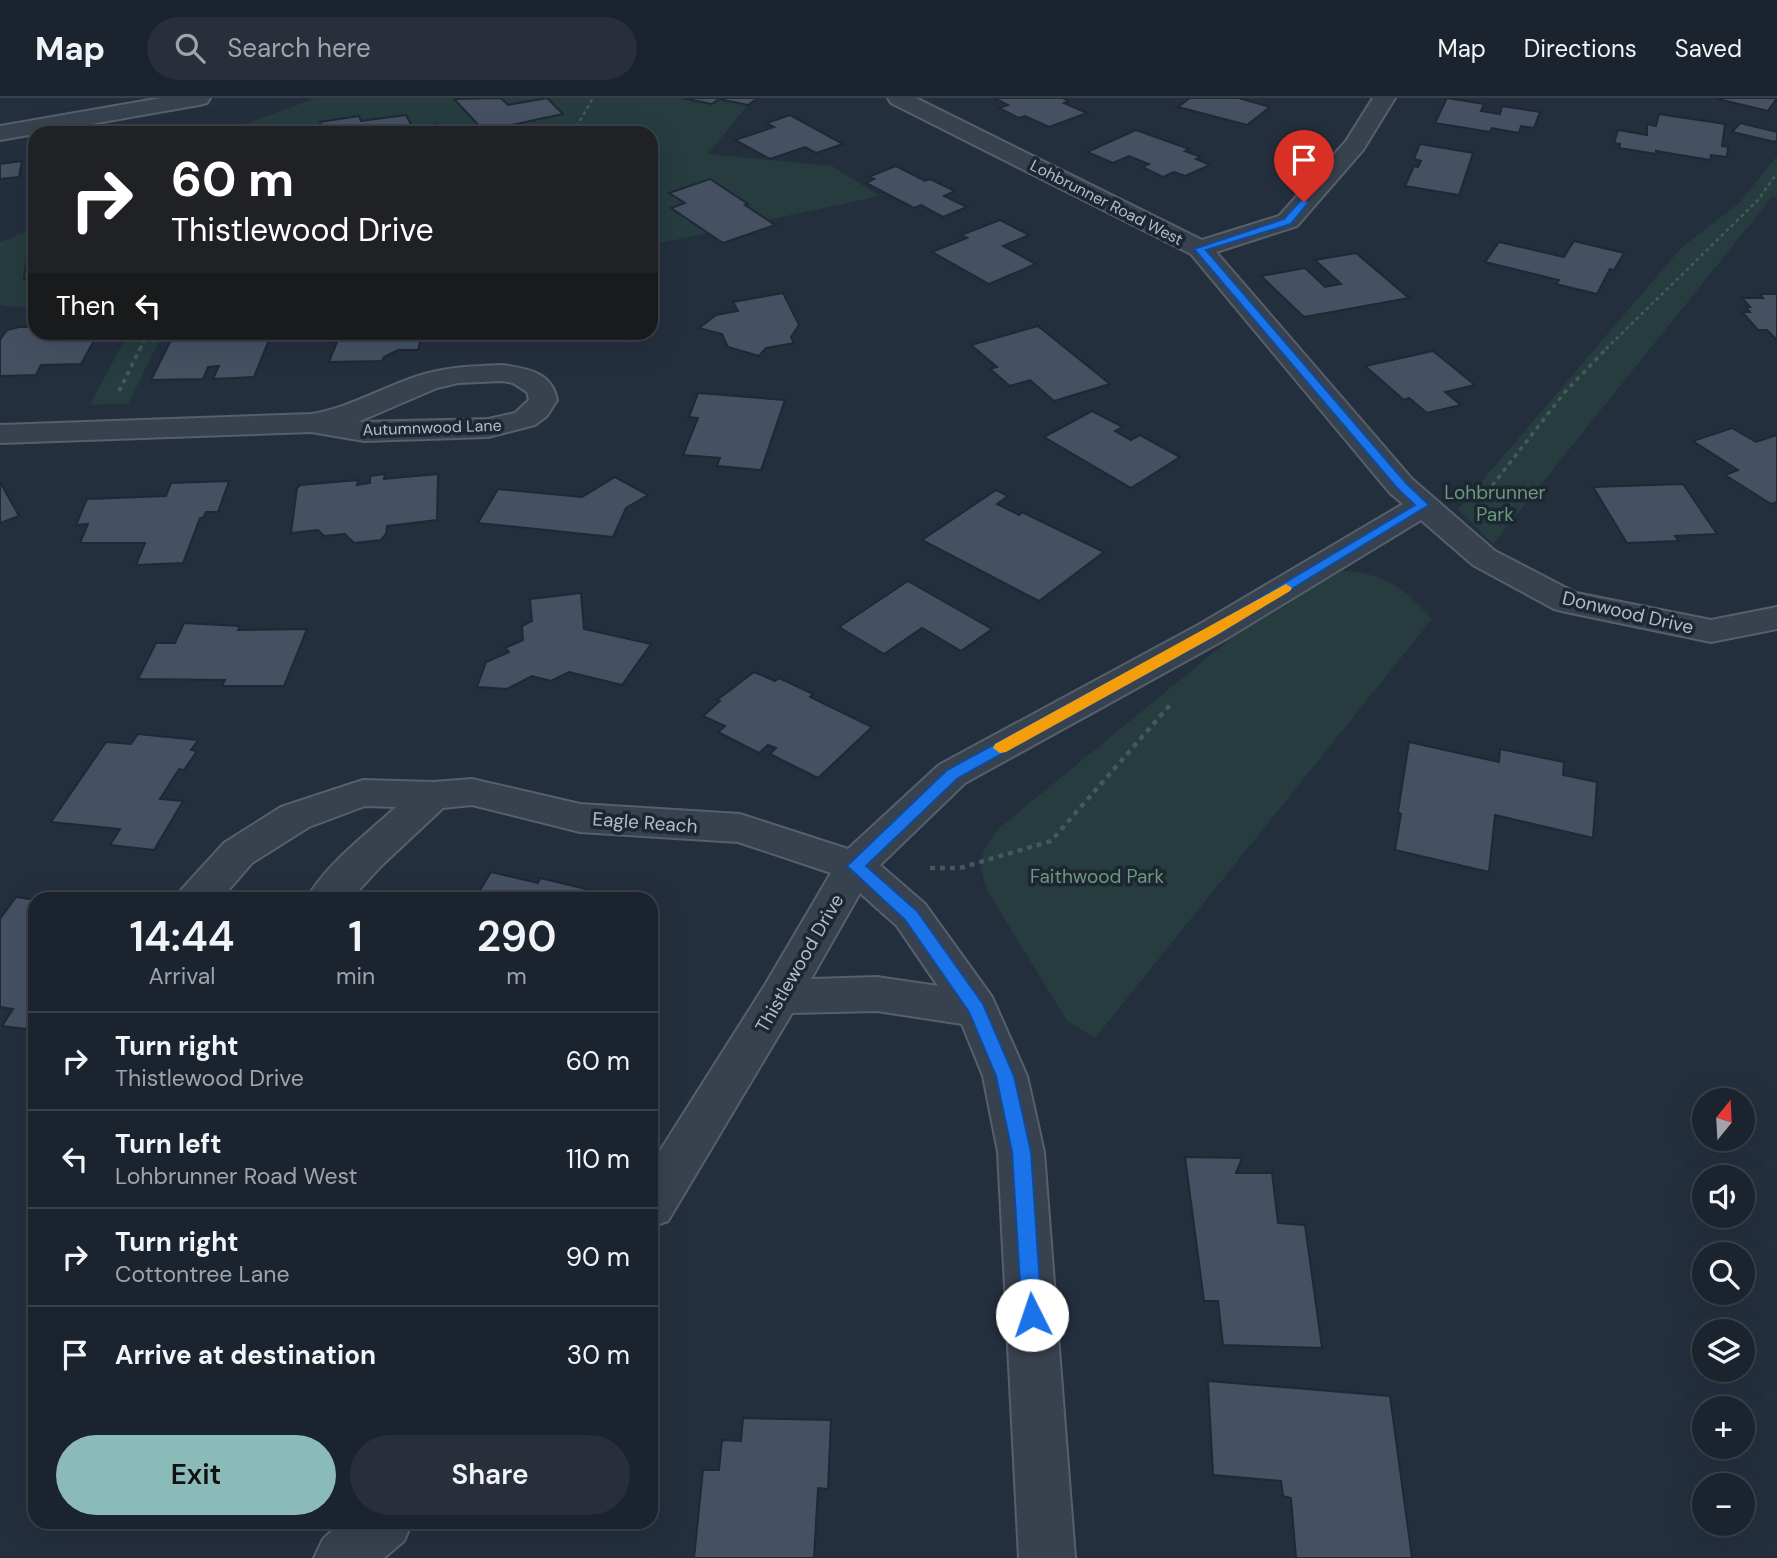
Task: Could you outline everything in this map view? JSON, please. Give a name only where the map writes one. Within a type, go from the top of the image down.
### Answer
[{"type":"street","points":[[36,126],[170,100],[200,98]]},
{"type":"street","name":"Lohbrunner Road West","points":[[899,98],[1200,249],[1401,486],[1423,505]]},
{"type":"street","points":[[1200,249],[1287,221],[1355,145],[1384,98]]},
{"type":"street","points":[[0,133],[28,128]]},
{"type":"street","name":"Autumnwood Lane","points":[[0,434],[310,423],[345,417],[428,382],[458,375],[503,373],[520,376],[534,382],[541,390],[543,400],[537,410],[524,419],[488,428],[364,432],[310,423]]},
{"type":"street","name":"Donwood Drive","points":[[1423,505],[1484,558],[1566,602],[1712,631],[1777,618]]},
{"type":"street","name":"Thistlewood Drive","points":[[658,1195],[780,997],[855,866],[953,774],[1212,632],[1423,505]]},
{"type":"street","name":"Eagle Reach","points":[[203,892],[238,853],[295,817],[363,793],[433,795],[472,792],[580,818],[740,828],[855,866]]},
{"type":"street","points":[[334,892],[367,856],[433,795]]},
{"type":"street","points":[[855,866],[911,915],[977,1009],[1005,1076],[1021,1152],[1047,1558]]},
{"type":"street","points":[[780,997],[877,994],[977,1009]]},
{"type":"street","points":[[342,1558],[377,1529]]},
{"type":"path","points":[[577,126],[593,98]]},
{"type":"path","points":[[99,430],[145,340]]},
{"type":"green space","points":[[316,98],[708,98],[751,101],[708,154],[832,166],[880,196],[658,244],[658,126],[240,126]]},
{"type":"green space","name":"Lohbrunner Park","points":[[1777,156],[1777,198],[1772,197],[1493,544],[1458,509],[1681,248],[1739,203]]},
{"type":"green space","points":[[28,232],[28,308],[0,304],[0,242]]},
{"type":"green space","points":[[124,340],[160,340],[128,404],[90,405]]},
{"type":"green space","name":"Faithwood Park","points":[[1333,570],[1365,574],[1389,582],[1410,597],[1432,619],[1095,1038],[1067,1021],[987,890],[981,864],[987,845],[998,829],[1306,577]]},
{"type":"building","points":[[501,98],[508,105],[547,98],[563,114],[507,126],[479,126],[454,99]]},
{"type":"building","points":[[682,98],[758,98],[748,105],[719,99],[712,104]]},
{"type":"building","points":[[994,98],[1063,98],[1069,101],[1064,103],[1087,113],[1049,127],[1025,116],[1019,118],[999,108],[1008,105]]},
{"type":"building","points":[[1190,98],[1244,98],[1242,99],[1270,107],[1247,125],[1178,107]]},
{"type":"building","points":[[1447,98],[1484,104],[1481,111],[1500,114],[1502,106],[1540,112],[1534,128],[1521,126],[1519,133],[1492,128],[1490,132],[1435,123]]},
{"type":"building","points":[[1719,98],[1777,98],[1768,111],[1718,99]]},
{"type":"building","points":[[1659,114],[1725,124],[1722,146],[1728,147],[1727,157],[1711,155],[1710,160],[1656,151],[1656,154],[1619,148],[1620,144],[1614,143],[1618,130],[1647,135],[1647,124],[1656,126]]},
{"type":"building","points":[[406,115],[412,126],[321,126],[320,122],[359,116],[361,121]]},
{"type":"building","points":[[790,115],[843,144],[816,153],[805,147],[770,159],[735,140],[774,127],[767,123]]},
{"type":"building","points":[[1740,123],[1777,132],[1777,140],[1775,142],[1732,132]]},
{"type":"building","points":[[1136,130],[1189,149],[1185,151],[1201,157],[1196,159],[1210,165],[1185,176],[1174,172],[1163,177],[1142,167],[1149,164],[1129,156],[1113,163],[1087,152]]},
{"type":"building","points":[[1420,144],[1473,153],[1459,195],[1405,186],[1414,166],[1418,167],[1421,161],[1414,159]]},
{"type":"building","points":[[22,161],[19,177],[0,179],[0,164]]},
{"type":"building","points":[[896,166],[925,181],[930,179],[955,191],[944,196],[967,207],[943,217],[921,205],[914,208],[866,183],[874,179],[868,177]]},
{"type":"building","points":[[710,179],[775,225],[723,243],[671,208],[685,203],[669,193]]},
{"type":"building","points":[[1000,220],[1029,235],[1003,246],[1036,264],[989,284],[932,252],[967,238],[961,235]]},
{"type":"building","points":[[1574,241],[1624,253],[1614,270],[1610,269],[1597,294],[1556,284],[1559,280],[1485,262],[1499,242],[1564,257]]},
{"type":"building","points":[[1356,253],[1409,298],[1304,317],[1261,276],[1305,268],[1325,287],[1341,284],[1315,260]]},
{"type":"building","points":[[27,255],[28,278],[24,279]]},
{"type":"building","points":[[783,293],[799,325],[791,337],[794,343],[766,348],[759,356],[728,347],[722,334],[699,328],[716,315],[738,311],[733,302]]},
{"type":"building","points":[[1760,294],[1777,294],[1777,340],[1767,330],[1758,330],[1742,312],[1750,312],[1746,307],[1750,307],[1742,298],[1763,298]]},
{"type":"building","points":[[1038,326],[1110,384],[1054,401],[1030,380],[1010,386],[990,369],[997,367],[971,345]]},
{"type":"building","points":[[28,327],[28,340],[94,340],[81,364],[41,365],[36,375],[0,376],[0,340],[7,330]]},
{"type":"building","points":[[171,340],[269,340],[254,377],[213,379],[219,366],[208,367],[203,379],[151,380]]},
{"type":"building","points":[[421,340],[418,350],[398,350],[384,357],[382,361],[329,362],[337,342],[329,342]]},
{"type":"building","points":[[1433,351],[1475,385],[1445,392],[1461,405],[1427,413],[1409,398],[1404,400],[1365,366]]},
{"type":"building","points":[[698,393],[785,400],[761,470],[717,466],[720,458],[683,455],[698,418],[689,417]]},
{"type":"building","points":[[1092,411],[1123,427],[1115,431],[1131,440],[1140,435],[1180,457],[1131,488],[1044,437]]},
{"type":"building","points":[[1732,428],[1756,442],[1777,435],[1777,502],[1771,504],[1725,475],[1738,470],[1693,441]]},
{"type":"building","points":[[385,474],[384,479],[438,474],[437,520],[387,526],[386,534],[381,540],[354,543],[345,534],[324,536],[318,530],[291,533],[297,488],[300,485],[358,480],[357,485],[370,483],[370,476]]},
{"type":"building","points":[[615,477],[648,495],[626,508],[613,537],[478,523],[498,489],[582,497]]},
{"type":"building","points":[[229,481],[218,512],[206,512],[203,518],[200,518],[183,563],[136,565],[145,543],[80,543],[88,524],[76,525],[87,499],[166,496],[171,483]]},
{"type":"building","points":[[0,482],[19,516],[0,523]]},
{"type":"building","points":[[1683,484],[1717,534],[1675,536],[1679,541],[1627,543],[1593,487]]},
{"type":"building","points":[[996,490],[1008,496],[997,504],[1019,515],[1022,512],[1104,552],[1039,601],[922,540]]},
{"type":"building","points":[[908,581],[992,629],[961,651],[922,628],[884,654],[839,627]]},
{"type":"building","points":[[581,593],[584,629],[651,644],[622,685],[569,672],[551,681],[532,676],[507,689],[477,687],[486,662],[509,652],[505,648],[523,640],[522,626],[532,621],[530,599]]},
{"type":"building","points":[[184,623],[240,626],[238,630],[307,629],[284,686],[222,686],[225,680],[138,679],[156,643],[175,643]]},
{"type":"building","points":[[754,672],[775,681],[779,678],[813,694],[810,697],[872,727],[818,778],[770,754],[776,748],[768,745],[759,753],[718,732],[725,726],[703,716],[720,701],[717,700]]},
{"type":"building","points":[[138,734],[198,740],[191,750],[197,751],[184,770],[179,769],[160,799],[183,801],[154,850],[110,845],[120,829],[51,822],[106,742],[131,744]]},
{"type":"building","points":[[1409,742],[1499,762],[1500,749],[1564,762],[1563,775],[1597,782],[1593,838],[1495,815],[1489,872],[1395,850]]},
{"type":"building","points":[[491,872],[538,883],[540,878],[599,892],[479,892]]},
{"type":"building","points":[[16,897],[28,899],[28,1029],[2,1026],[13,1009],[0,1007],[0,919]]},
{"type":"building","points":[[1185,1157],[1242,1158],[1236,1173],[1272,1173],[1278,1223],[1305,1225],[1322,1348],[1223,1345],[1218,1301],[1204,1301]]},
{"type":"building","points":[[1208,1381],[1390,1396],[1412,1558],[1296,1558],[1291,1498],[1283,1496],[1281,1481],[1213,1475]]},
{"type":"building","points":[[743,1418],[831,1420],[828,1489],[818,1488],[814,1558],[694,1558],[703,1470],[719,1470],[722,1440],[741,1441]]},
{"type":"slow traffic","points":[[1000,748],[1212,632],[1286,588]]},
{"type":"route","points":[[1032,1315],[1021,1152],[1005,1076],[977,1009],[911,915],[855,866],[953,774],[1212,632],[1423,505],[1401,486],[1200,249],[1287,221],[1304,202]]}]
